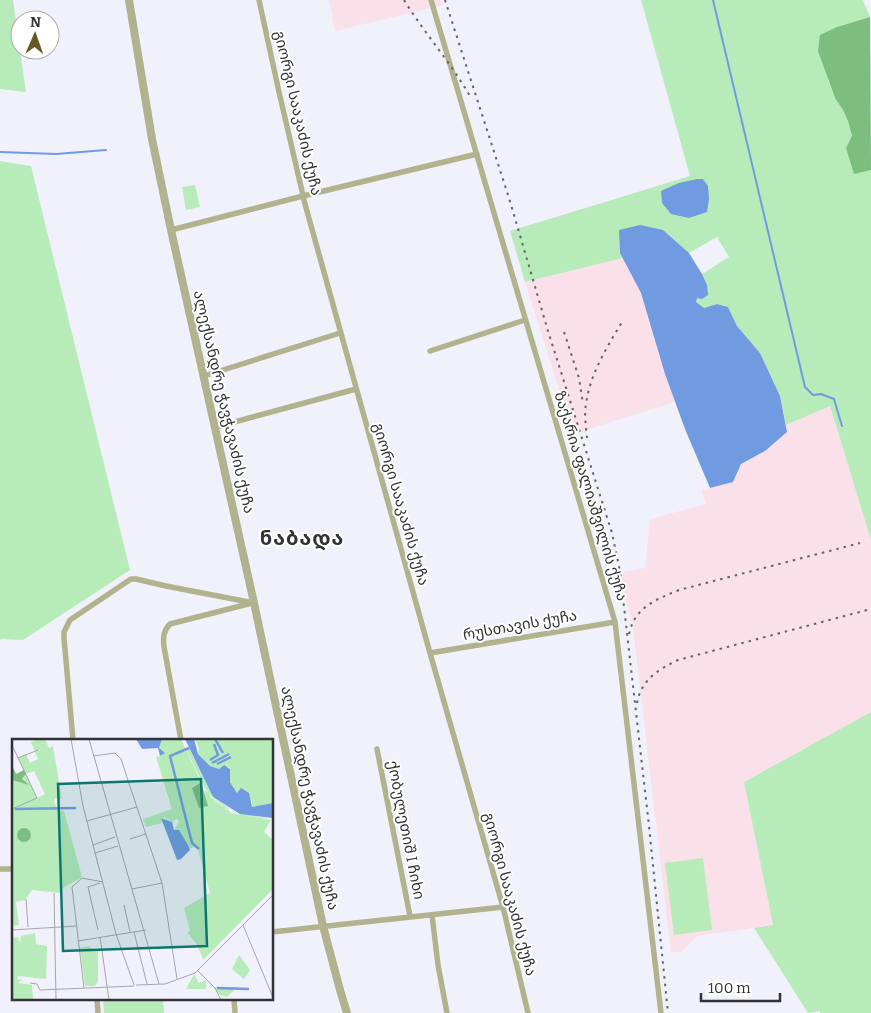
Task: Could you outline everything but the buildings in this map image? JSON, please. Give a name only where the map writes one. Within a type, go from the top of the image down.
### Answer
[{"type":"street","name":"ალექსანდრე ჭავჭავაძის ქუჩა","points":[[129,0],[152,139],[171,230],[216,427],[323,926],[348,1013]]},
{"type":"street","name":"გიორგი სააკაძის ქუჩა","points":[[260,0],[303,196],[503,907],[528,1013]]},
{"type":"street","name":"ზაქარია ფალიაშვილის ქუჩა","points":[[431,0],[615,622],[661,1013]]},
{"type":"street","points":[[171,230],[477,154]]},
{"type":"street","points":[[430,351],[525,320]]},
{"type":"street","points":[[204,376],[340,333]]},
{"type":"street","points":[[216,427],[356,389]]},
{"type":"street","points":[[73,739],[64,638],[64,632],[70,620],[131,579],[254,603]]},
{"type":"street","points":[[181,739],[164,647],[166,628],[170,624],[254,603]]},
{"type":"street","name":"რუსთავის ქუჩა","points":[[430,653],[615,622]]},
{"type":"street","name":"ქობულეთიშ I ჩიხი","points":[[376,748],[410,916]]},
{"type":"street","points":[[274,932],[503,907]]},
{"type":"street","points":[[432,915],[447,1013]]},
{"type":"street","points":[[97,1000],[98,1013]]},
{"type":"street","points":[[234,1000],[235,1013]]},
{"type":"shaded area","points":[[329,0],[441,0],[443,5],[335,31]]},
{"type":"shaded area","points":[[623,258],[641,293],[675,402],[573,434],[525,282]]},
{"type":"shaded area","points":[[830,406],[871,540],[871,712],[744,782],[773,925],[697,936],[682,952],[671,952],[632,619],[617,573],[645,568],[650,519],[706,504],[701,490],[733,482],[741,464],[765,451],[787,432],[786,425]]},
{"type":"green space","points":[[0,0],[13,0],[14,10],[10,10],[10,60],[21,60],[26,92],[0,89]]},
{"type":"green space","points":[[641,0],[863,0],[870,17],[837,27],[828,80],[835,98],[848,120],[852,136],[855,173],[871,170],[871,540],[830,406],[786,425],[780,396],[760,353],[737,326],[728,307],[717,304],[704,308],[696,302],[697,297],[707,285],[702,274],[729,257],[717,237],[689,253],[663,230],[620,253],[623,258],[525,282],[510,231],[690,176]]},
{"type":"green space","points":[[870,17],[871,170],[854,174],[846,148],[852,136],[848,121],[835,98],[818,51],[820,35],[837,27]]},
{"type":"green space","points":[[0,161],[31,166],[130,570],[23,640],[1,639],[0,641]]},
{"type":"green space","points":[[195,185],[200,207],[186,210],[182,187]]},
{"type":"green space","points":[[871,712],[871,1013],[820,1013],[820,1011],[808,1013],[754,928],[773,925],[744,782]]},
{"type":"green space","points":[[703,858],[712,930],[674,935],[665,863]]},
{"type":"green space","points":[[103,1000],[163,1000],[164,1013],[104,1013]]},
{"type":"water","points":[[703,179],[708,186],[707,212],[689,218],[671,214],[662,203],[661,191],[679,183]]},
{"type":"water","points":[[640,225],[663,230],[689,253],[707,285],[708,295],[702,299],[697,298],[696,302],[704,308],[717,304],[728,307],[737,326],[760,353],[780,396],[787,432],[765,451],[741,464],[733,482],[710,488],[685,429],[665,374],[641,293],[620,253],[619,230]]},
{"type":"waterway","points":[[713,0],[805,387],[813,395],[821,394],[834,399],[842,426]]},
{"type":"waterway","points":[[0,152],[56,154],[106,150]]},
{"type":"railway","points":[[404,0],[471,98]]},
{"type":"railway","points":[[445,0],[509,198],[548,331],[612,533],[620,571],[668,1013]]},
{"type":"railway","points":[[587,438],[585,408],[591,382],[600,361],[622,322]]},
{"type":"railway","points":[[564,332],[579,378],[583,404]]},
{"type":"railway","points":[[629,634],[636,617],[641,611],[654,601],[679,590],[860,543]]},
{"type":"railway","points":[[637,703],[642,688],[652,676],[678,660],[871,609]]},
{"type":"district","name":"ნაბადა","points":[[302,538]]}]
